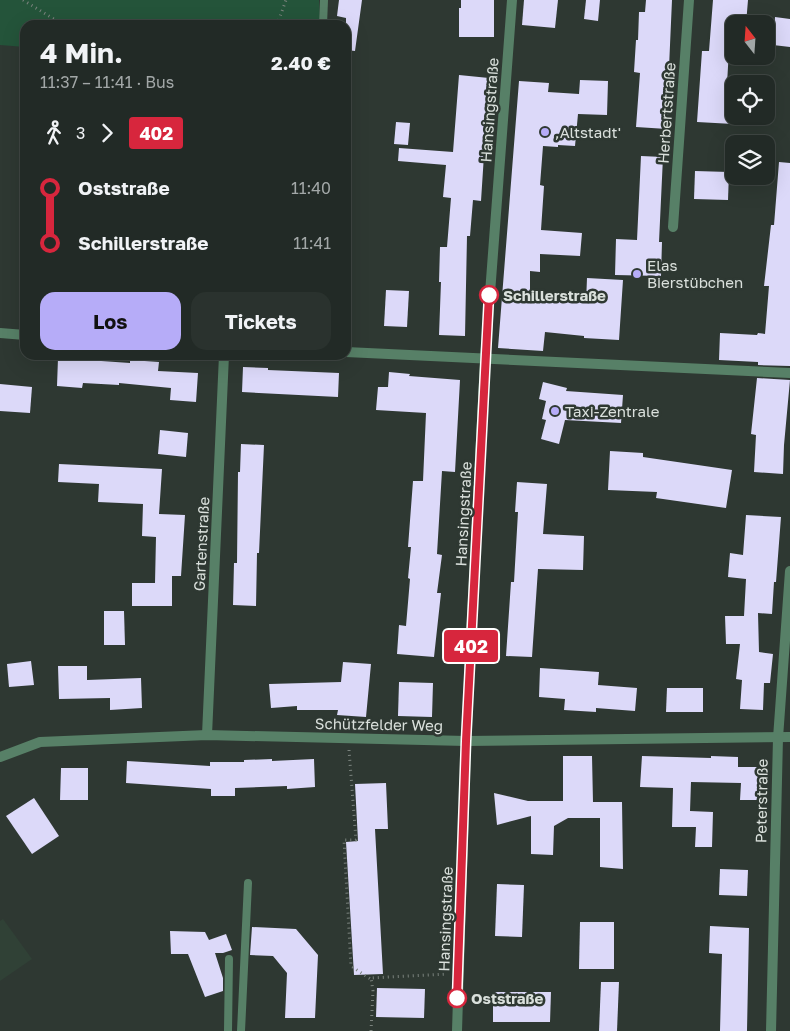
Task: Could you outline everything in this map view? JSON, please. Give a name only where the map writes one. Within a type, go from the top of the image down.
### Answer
[{"type":"street","name":"Hansingstraße","points":[[457,1031],[466,741],[485,360],[512,0]]},
{"type":"street","name":"Herbertstraße","points":[[673,228],[689,0]]},
{"type":"street","points":[[0,333],[20,335]]},
{"type":"street","points":[[351,352],[790,373]]},
{"type":"street","name":"Gartenstraße","points":[[207,735],[224,360]]},
{"type":"street","name":"Peterstraße","points":[[771,1031],[778,738],[790,571]]},
{"type":"street","name":"Schützfelder Weg","points":[[0,757],[40,742],[207,735],[466,741],[790,737]]},
{"type":"lane","points":[[324,0],[324,20]]},
{"type":"lane","points":[[241,1031],[248,883]]},
{"type":"lane","points":[[228,1031],[229,959]]},
{"type":"path","points":[[24,0],[54,20]]},
{"type":"path","points":[[279,20],[286,0]]},
{"type":"path","points":[[348,738],[356,840],[344,840],[351,966],[372,980]]},
{"type":"path","points":[[372,980],[371,978],[458,974]]},
{"type":"path","points":[[371,1031],[372,980]]},
{"type":"shaded area","points":[[3,919],[32,959],[0,981],[0,921]]},
{"type":"green space","points":[[0,0],[319,0],[320,20],[20,20],[20,47],[0,45]]},
{"type":"building","points":[[339,0],[362,0],[355,51],[351,51],[351,20],[337,16]]},
{"type":"building","points":[[461,0],[494,0],[494,37],[459,37],[459,8],[461,8]]},
{"type":"building","points":[[524,0],[558,0],[555,28],[522,25]]},
{"type":"building","points":[[586,0],[600,0],[598,21],[584,19]]},
{"type":"building","points":[[646,0],[672,0],[668,90],[670,91],[667,129],[636,127],[640,73],[634,72],[636,40],[638,40],[639,12],[645,12]]},
{"type":"building","points":[[713,0],[748,0],[747,15],[725,15],[725,65],[728,65],[728,75],[725,75],[725,124],[697,122],[702,51],[709,51]]},
{"type":"building","points":[[775,17],[790,19],[790,47],[775,45]]},
{"type":"building","points":[[459,75],[489,78],[481,201],[473,200],[470,236],[467,236],[465,336],[439,335],[440,247],[447,247],[451,198],[443,197],[446,165],[398,161],[399,148],[453,152]]},
{"type":"building","points":[[580,80],[608,81],[607,115],[578,114],[575,146],[543,146],[540,185],[544,186],[541,230],[582,233],[580,256],[540,254],[540,272],[530,271],[530,298],[586,303],[587,278],[623,280],[619,340],[584,338],[584,336],[545,332],[543,351],[498,348],[519,81],[549,83],[548,92],[579,94]]},
{"type":"building","points":[[396,122],[410,123],[408,145],[394,144]]},
{"type":"building","points":[[641,156],[663,157],[659,242],[662,242],[661,276],[615,275],[616,239],[637,240]]},
{"type":"building","points":[[779,162],[790,163],[790,366],[758,365],[758,362],[719,360],[720,333],[765,334],[769,286],[764,286],[771,225],[774,225]]},
{"type":"building","points":[[695,171],[725,172],[725,185],[729,185],[728,200],[694,199]]},
{"type":"building","points":[[386,290],[409,291],[407,327],[384,326]]},
{"type":"building","points":[[58,360],[130,363],[130,360],[159,362],[158,371],[198,373],[196,402],[170,400],[171,388],[119,383],[119,385],[83,383],[82,388],[57,386]]},
{"type":"building","points":[[243,367],[339,373],[338,397],[242,392]]},
{"type":"building","points":[[389,372],[410,374],[409,376],[460,380],[455,472],[442,471],[437,554],[442,555],[437,593],[441,593],[434,657],[397,654],[399,625],[406,626],[411,547],[408,547],[413,481],[423,481],[426,413],[376,410],[378,387],[388,387]]},
{"type":"building","points":[[757,378],[790,380],[783,474],[754,472],[756,435],[751,434]]},
{"type":"building","points":[[543,382],[567,388],[566,391],[623,395],[621,423],[565,420],[559,444],[541,439],[546,420],[542,419],[546,401],[539,399]]},
{"type":"building","points":[[0,384],[32,387],[30,413],[0,411]]},
{"type":"building","points":[[160,430],[188,433],[186,457],[158,454]]},
{"type":"building","points":[[241,444],[264,445],[259,553],[257,553],[256,606],[233,605],[234,563],[237,563],[238,472],[240,472]]},
{"type":"building","points":[[610,451],[643,453],[643,457],[732,470],[726,508],[656,498],[657,492],[608,490]]},
{"type":"building","points":[[59,464],[162,469],[159,514],[185,515],[181,576],[172,576],[172,606],[132,606],[132,583],[155,583],[156,537],[142,536],[143,504],[98,502],[99,484],[58,482]]},
{"type":"building","points":[[517,482],[547,484],[543,534],[584,536],[583,570],[538,569],[532,657],[506,656],[511,582],[514,582],[518,512],[515,512]]},
{"type":"building","points":[[746,515],[781,517],[772,614],[758,613],[759,652],[773,654],[770,683],[764,683],[763,710],[740,709],[742,680],[736,679],[740,644],[726,644],[725,616],[744,616],[746,579],[728,577],[730,553],[743,555]]},
{"type":"building","points":[[104,611],[124,611],[125,645],[104,645]]},
{"type":"building","points":[[31,661],[34,685],[9,687],[7,664]]},
{"type":"building","points":[[343,662],[371,664],[366,717],[337,715],[338,710],[297,710],[297,706],[271,708],[269,684],[341,682]]},
{"type":"building","points":[[58,666],[87,666],[87,680],[141,678],[142,708],[110,710],[110,698],[59,699]]},
{"type":"building","points":[[540,668],[599,672],[598,685],[637,688],[635,711],[596,708],[596,712],[564,710],[565,699],[539,697]]},
{"type":"building","points":[[399,682],[433,683],[432,717],[398,716]]},
{"type":"building","points":[[667,688],[703,688],[703,712],[666,712]]},
{"type":"building","points":[[563,756],[592,756],[593,802],[622,802],[623,869],[600,867],[600,818],[568,818],[554,826],[553,855],[531,854],[531,816],[497,825],[494,793],[528,801],[563,801]]},
{"type":"building","points":[[642,756],[738,757],[738,767],[764,767],[763,800],[740,800],[741,783],[691,782],[690,811],[713,812],[712,847],[695,847],[696,827],[672,827],[673,788],[640,787]]},
{"type":"building","points":[[272,759],[272,761],[314,759],[315,787],[287,789],[287,786],[235,788],[235,796],[211,796],[211,789],[126,783],[127,761],[210,766],[210,762],[244,762],[244,760]]},
{"type":"building","points":[[61,768],[88,768],[88,800],[60,800]]},
{"type":"building","points":[[386,783],[388,829],[375,829],[383,974],[354,975],[346,842],[358,841],[355,784]]},
{"type":"building","points":[[34,798],[59,836],[32,854],[6,816]]},
{"type":"building","points":[[720,869],[748,870],[747,896],[719,895]]},
{"type":"building","points":[[497,884],[524,885],[522,937],[495,936]]},
{"type":"building","points":[[580,922],[614,922],[614,969],[579,969]]},
{"type":"building","points":[[710,926],[749,928],[747,1031],[720,1031],[722,954],[709,953]]},
{"type":"building","points":[[252,927],[296,929],[318,955],[315,1018],[285,1018],[287,973],[273,956],[250,955]]},
{"type":"building","points":[[170,931],[205,932],[209,940],[226,934],[232,950],[215,953],[223,978],[223,991],[205,997],[188,954],[171,954]]},
{"type":"building","points":[[601,982],[619,982],[617,1031],[599,1031]]},
{"type":"building","points":[[377,988],[425,989],[424,1018],[376,1017]]},
{"type":"building","points":[[493,992],[551,992],[550,1022],[493,1022]]},
{"type":"bus line","name":"402","points":[[457,998],[466,741],[489,295]]},
{"type":"place","name":",Altstadt'","points":[[545,132]]},
{"type":"place","name":"Elas Bierstübchen","points":[[637,274]]},
{"type":"place","name":"Schillerstraße","points":[[489,295]]},
{"type":"place","name":"Taxi-Zentrale","points":[[555,411]]},
{"type":"place","name":"Oststraße","points":[[457,998]]}]
